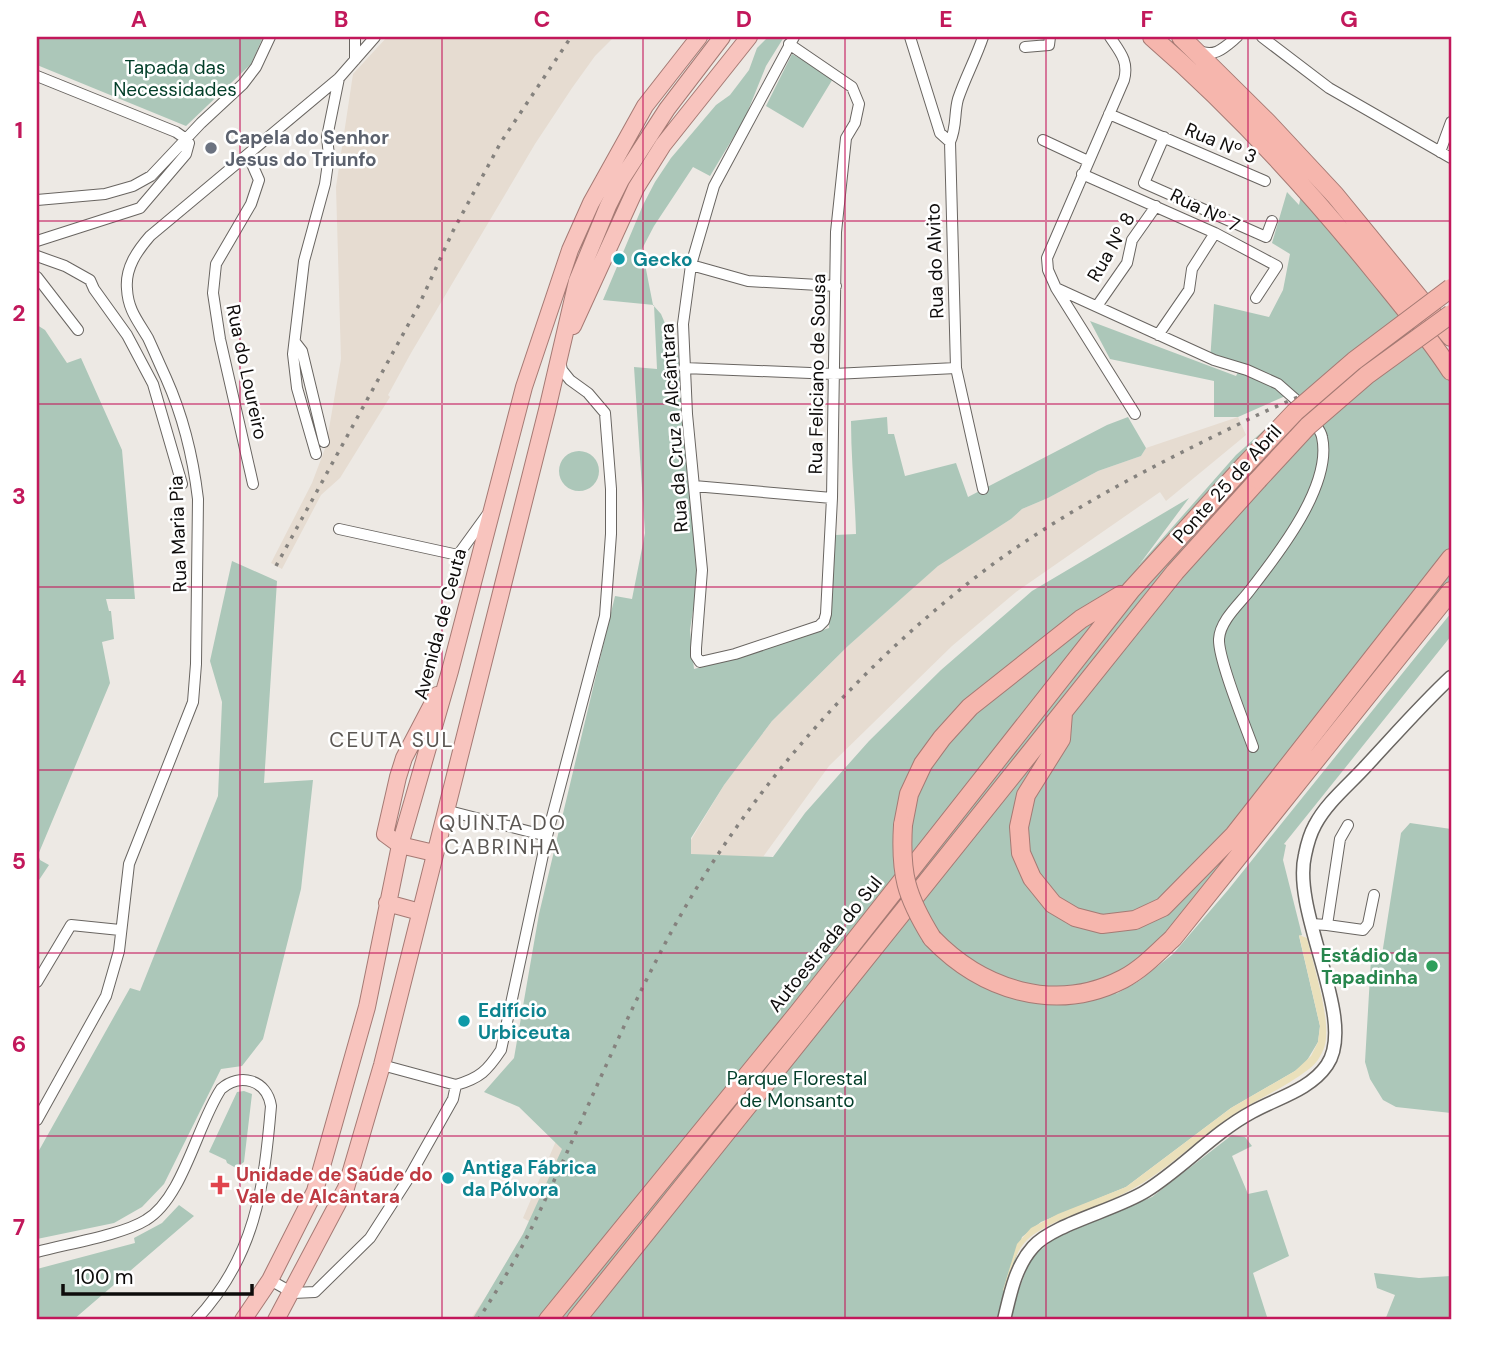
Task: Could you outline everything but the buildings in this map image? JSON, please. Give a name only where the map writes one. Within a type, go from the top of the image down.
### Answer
[{"type":"highway","name":"Avenida de Ceuta","points":[[400,845],[385,834],[397,777],[416,732],[450,671],[524,387],[570,250],[591,202],[646,106],[699,37]]},
{"type":"highway","points":[[276,1320],[293,1293],[346,1188],[382,1065],[577,281],[612,198],[667,109],[722,37]]},
{"type":"highway","points":[[559,357],[636,188],[663,145],[750,37]]},
{"type":"highway","points":[[1152,37],[1179,60],[1277,157],[1354,246],[1451,371]]},
{"type":"highway","points":[[1186,41],[1335,195],[1451,337]]},
{"type":"highway","name":"Ponte 25 de Abril","points":[[1130,590],[1295,412],[1354,361],[1451,288]]},
{"type":"highway","name":"Ponte 25 de Abril","points":[[1063,713],[1175,572],[1308,426],[1367,376],[1451,314]]},
{"type":"highway","points":[[1063,713],[1060,739],[1026,794],[1019,827],[1021,853],[1032,878],[1053,904],[1075,917],[1102,924],[1135,919],[1163,906],[1234,835],[1451,558]]},
{"type":"highway","points":[[1130,590],[1081,619],[970,707],[923,764],[909,794],[903,825],[901,858],[906,888],[916,912],[932,938],[952,959],[997,985],[1026,993],[1057,995],[1082,992],[1124,978],[1148,962],[1173,938],[1451,591]]},
{"type":"highway","name":"Autoestrada do Sul","points":[[548,1320],[1016,739],[1130,590]]},
{"type":"highway","points":[[576,1320],[1063,713]]},
{"type":"highway","points":[[243,1320],[270,1280],[315,1191],[367,1007],[400,845],[434,853]]},
{"type":"highway","points":[[387,903],[421,912]]},
{"type":"street","points":[[37,200],[84,197],[133,186],[151,176],[251,75],[270,37]]},
{"type":"street","points":[[355,37],[355,60]]},
{"type":"street","name":"Rua Maria Pia","points":[[37,1120],[106,996],[119,950],[129,864],[193,702],[198,499],[186,435],[168,383],[148,340],[132,315],[128,271],[150,236],[339,78],[375,37]]},
{"type":"street","points":[[910,37],[940,133],[950,142]]},
{"type":"street","name":"Rua do Alvito","points":[[983,489],[956,368],[950,142],[955,130],[956,106],[984,37]]},
{"type":"street","points":[[1025,47],[1049,45],[1050,37]]},
{"type":"street","points":[[1110,37],[1127,68],[1047,258],[1048,271],[1056,289],[1135,414]]},
{"type":"street","points":[[1186,41],[1204,53],[1211,54],[1220,51],[1237,37]]},
{"type":"street","points":[[1262,37],[1329,88],[1451,158]]},
{"type":"street","name":"Rua da Cruz a Alcântara","points":[[711,661],[700,662],[698,659],[697,629],[702,570],[684,368],[683,324],[691,265],[714,186],[792,40]]},
{"type":"street","name":"Rua Feliciano de Sousa","points":[[711,661],[819,626],[824,621],[829,583],[836,232],[846,138],[855,123],[859,104],[852,87],[792,40]]},
{"type":"street","points":[[37,76],[176,132],[186,139],[188,144],[186,155],[140,208],[37,241]]},
{"type":"street","points":[[316,454],[298,388],[293,354],[304,261],[325,184],[329,156],[327,137],[339,78]]},
{"type":"street","name":"Rua Nº 3","points":[[1109,114],[1265,181]]},
{"type":"street","points":[[1440,152],[1451,122]]},
{"type":"street","points":[[1164,137],[1144,183],[1266,237],[1272,221]]},
{"type":"street","points":[[1043,140],[1088,160]]},
{"type":"street","name":"Rua do Loureiro","points":[[248,155],[259,180],[251,204],[216,264],[213,293],[220,339],[253,484]]},
{"type":"street","name":"Rua Nº 7","points":[[1082,174],[1215,233],[1277,266],[1256,298]]},
{"type":"street","name":"Rua Nº 8","points":[[1097,306],[1127,263],[1132,240],[1156,206]]},
{"type":"street","points":[[1158,335],[1189,290],[1192,269],[1215,233]]},
{"type":"street","points":[[37,257],[65,266],[90,280],[127,335],[153,384],[182,484]]},
{"type":"street","points":[[691,265],[748,281],[836,286]]},
{"type":"street","points":[[37,277],[78,330]]},
{"type":"street","points":[[1056,289],[1213,360],[1247,370],[1278,384],[1306,409],[1322,437],[1322,470],[1307,508],[1273,561],[1225,621],[1219,639],[1225,666],[1253,747]]},
{"type":"street","points":[[295,342],[302,351],[324,442]]},
{"type":"street","points":[[382,1065],[456,1085],[475,1080],[489,1068],[501,1050],[547,836],[605,616],[611,534],[611,489],[605,413],[588,393],[570,380],[562,370],[559,357]]},
{"type":"street","points":[[684,368],[834,374],[956,368]]},
{"type":"street","points":[[694,486],[832,498]]},
{"type":"street","points":[[339,529],[458,555],[492,508]]},
{"type":"street","points":[[1430,697],[1451,665]]},
{"type":"street","points":[[1004,1320],[1020,1267],[1027,1254],[1043,1238],[1146,1191],[1239,1120],[1307,1084],[1328,1064],[1335,1050],[1337,1035],[1302,882],[1304,855],[1310,836],[1320,817],[1451,677]]},
{"type":"street","points":[[445,810],[547,836]]},
{"type":"street","points":[[1327,925],[1340,839],[1348,825]]},
{"type":"street","points":[[1311,924],[1363,930],[1374,895]]},
{"type":"street","points":[[37,982],[71,925],[120,930]]},
{"type":"street","points":[[37,1252],[137,1225],[155,1214],[169,1198],[217,1095],[232,1082],[245,1079],[251,1081],[263,1088],[271,1106],[257,1213],[238,1263],[220,1293],[196,1320]]},
{"type":"street","points":[[270,1280],[293,1293],[315,1292],[370,1238],[434,1133],[453,1099],[456,1085]]},
{"type":"shaded area","points":[[387,37],[614,37],[595,56],[535,144],[411,353],[388,395],[390,397],[340,478],[321,495],[282,569],[271,563],[312,483],[326,446],[341,359],[336,187],[353,74]]},
{"type":"shaded area","points":[[1238,417],[1246,435],[1166,501],[1160,492],[1016,592],[952,646],[829,766],[731,901],[504,1320],[470,1320],[530,1222],[523,1218],[670,875],[724,785],[772,721],[848,646],[940,564],[1011,519],[1022,509],[1098,471],[1141,456],[1146,448]]},
{"type":"green space","name":"Tapada das Necessidades","points":[[37,37],[263,37],[251,64],[186,126],[37,65]]},
{"type":"green space","points":[[768,37],[784,37],[766,66],[745,118],[710,176],[693,167],[642,249],[653,305],[603,300],[643,205],[671,158],[716,105],[730,95],[749,70],[757,48]]},
{"type":"green space","points":[[792,54],[834,77],[803,128],[766,106]]},
{"type":"green space","name":"Parque Florestal de Monsanto","points":[[1305,176],[1426,322],[1451,357],[1451,579],[1116,994],[1139,981],[1173,954],[1228,890],[1451,613],[1451,636],[1284,844],[1283,860],[1302,935],[1299,936],[1320,1026],[1318,1042],[1306,1062],[1295,1071],[1231,1108],[1126,1187],[1041,1222],[1022,1237],[998,1320],[472,1320],[523,1234],[562,1149],[519,1107],[484,1092],[514,1058],[539,914],[615,596],[632,599],[645,533],[634,367],[657,369],[654,306],[661,314],[684,368],[700,565],[690,630],[694,669],[829,628],[835,535],[856,534],[851,421],[887,417],[888,434],[894,434],[905,476],[956,463],[968,497],[1107,425],[1128,417],[1146,448],[1141,456],[1098,471],[1022,509],[938,566],[848,646],[772,721],[724,785],[691,838],[691,854],[773,857],[805,813],[869,741],[941,670],[1032,591],[1189,498],[1139,565],[1236,455],[1298,400],[1290,394],[1238,417],[1214,417],[1214,381],[1110,359],[1090,321],[1236,376],[1239,370],[1210,361],[1214,304],[1269,317],[1283,290],[1290,254],[1272,243],[1287,192],[1299,205]]},
{"type":"green space","points":[[37,325],[45,330],[67,363],[81,358],[122,450],[135,599],[106,599],[111,611],[114,639],[102,642],[110,683],[38,855],[40,860],[49,865],[37,883]]},
{"type":"green space","points":[[579,451],[587,452],[593,457],[598,463],[598,479],[593,485],[587,490],[579,491],[571,490],[565,485],[560,479],[559,471],[560,463],[565,457],[571,452]]},
{"type":"green space","points":[[232,561],[277,581],[264,783],[313,780],[301,889],[263,1039],[242,1066],[221,1069],[164,1184],[142,1207],[114,1223],[37,1239],[37,1154],[130,988],[140,991],[218,796],[222,702],[210,661]]},
{"type":"green space","points":[[1410,823],[1451,829],[1451,1113],[1396,1107],[1383,1100],[1370,1079],[1365,1062],[1371,959],[1381,961],[1401,833]]},
{"type":"green space","points":[[237,1092],[252,1094],[244,1162],[236,1168],[209,1152]]},
{"type":"green space","points":[[1232,1135],[1245,1137],[1252,1146],[1232,1156],[1248,1194],[1267,1190],[1289,1256],[1253,1273],[1268,1320],[1011,1320],[1031,1258],[1055,1238],[1152,1197]]},
{"type":"green space","points":[[179,1205],[194,1216],[73,1320],[37,1320],[37,1269],[135,1243],[134,1238],[162,1223]]},
{"type":"green space","points":[[1374,1273],[1419,1278],[1451,1276],[1451,1320],[1385,1320],[1395,1295],[1377,1288]]},
{"type":"sand","points":[[1299,935],[1307,938],[1326,1024],[1324,1048],[1316,1062],[1289,1083],[1227,1119],[1164,1169],[1137,1186],[1036,1233],[1018,1252],[1005,1293],[1003,1290],[1017,1244],[1031,1228],[1058,1214],[1126,1187],[1231,1108],[1295,1071],[1311,1056],[1318,1042],[1320,1026]]},
{"type":"railway","points":[[276,566],[419,305],[453,231],[501,142],[571,37]]},
{"type":"railway","points":[[478,1320],[527,1237],[609,1058],[657,959],[688,903],[759,796],[842,698],[935,610],[985,570],[1046,528],[1141,474],[1358,367],[1451,296]]},
{"type":"place","name":"Capela do Senhor Jesus do Triunfo","points":[[211,148]]},
{"type":"place","name":"Gecko","points":[[619,259]]},
{"type":"place","name":"Estádio da Tapadinha","points":[[1432,966]]},
{"type":"place","name":"Edifício Urbiceuta","points":[[464,1021]]},
{"type":"place","name":"Antiga Fábrica da Pólvora","points":[[448,1178]]},
{"type":"place","name":"Unidade de Saúde do Vale de Alcântara","points":[[220,1185]]},
{"type":"district","name":"CEUTA SUL","points":[[392,740]]},
{"type":"district","name":"QUINTA DO CABRINHA","points":[[503,835]]}]
